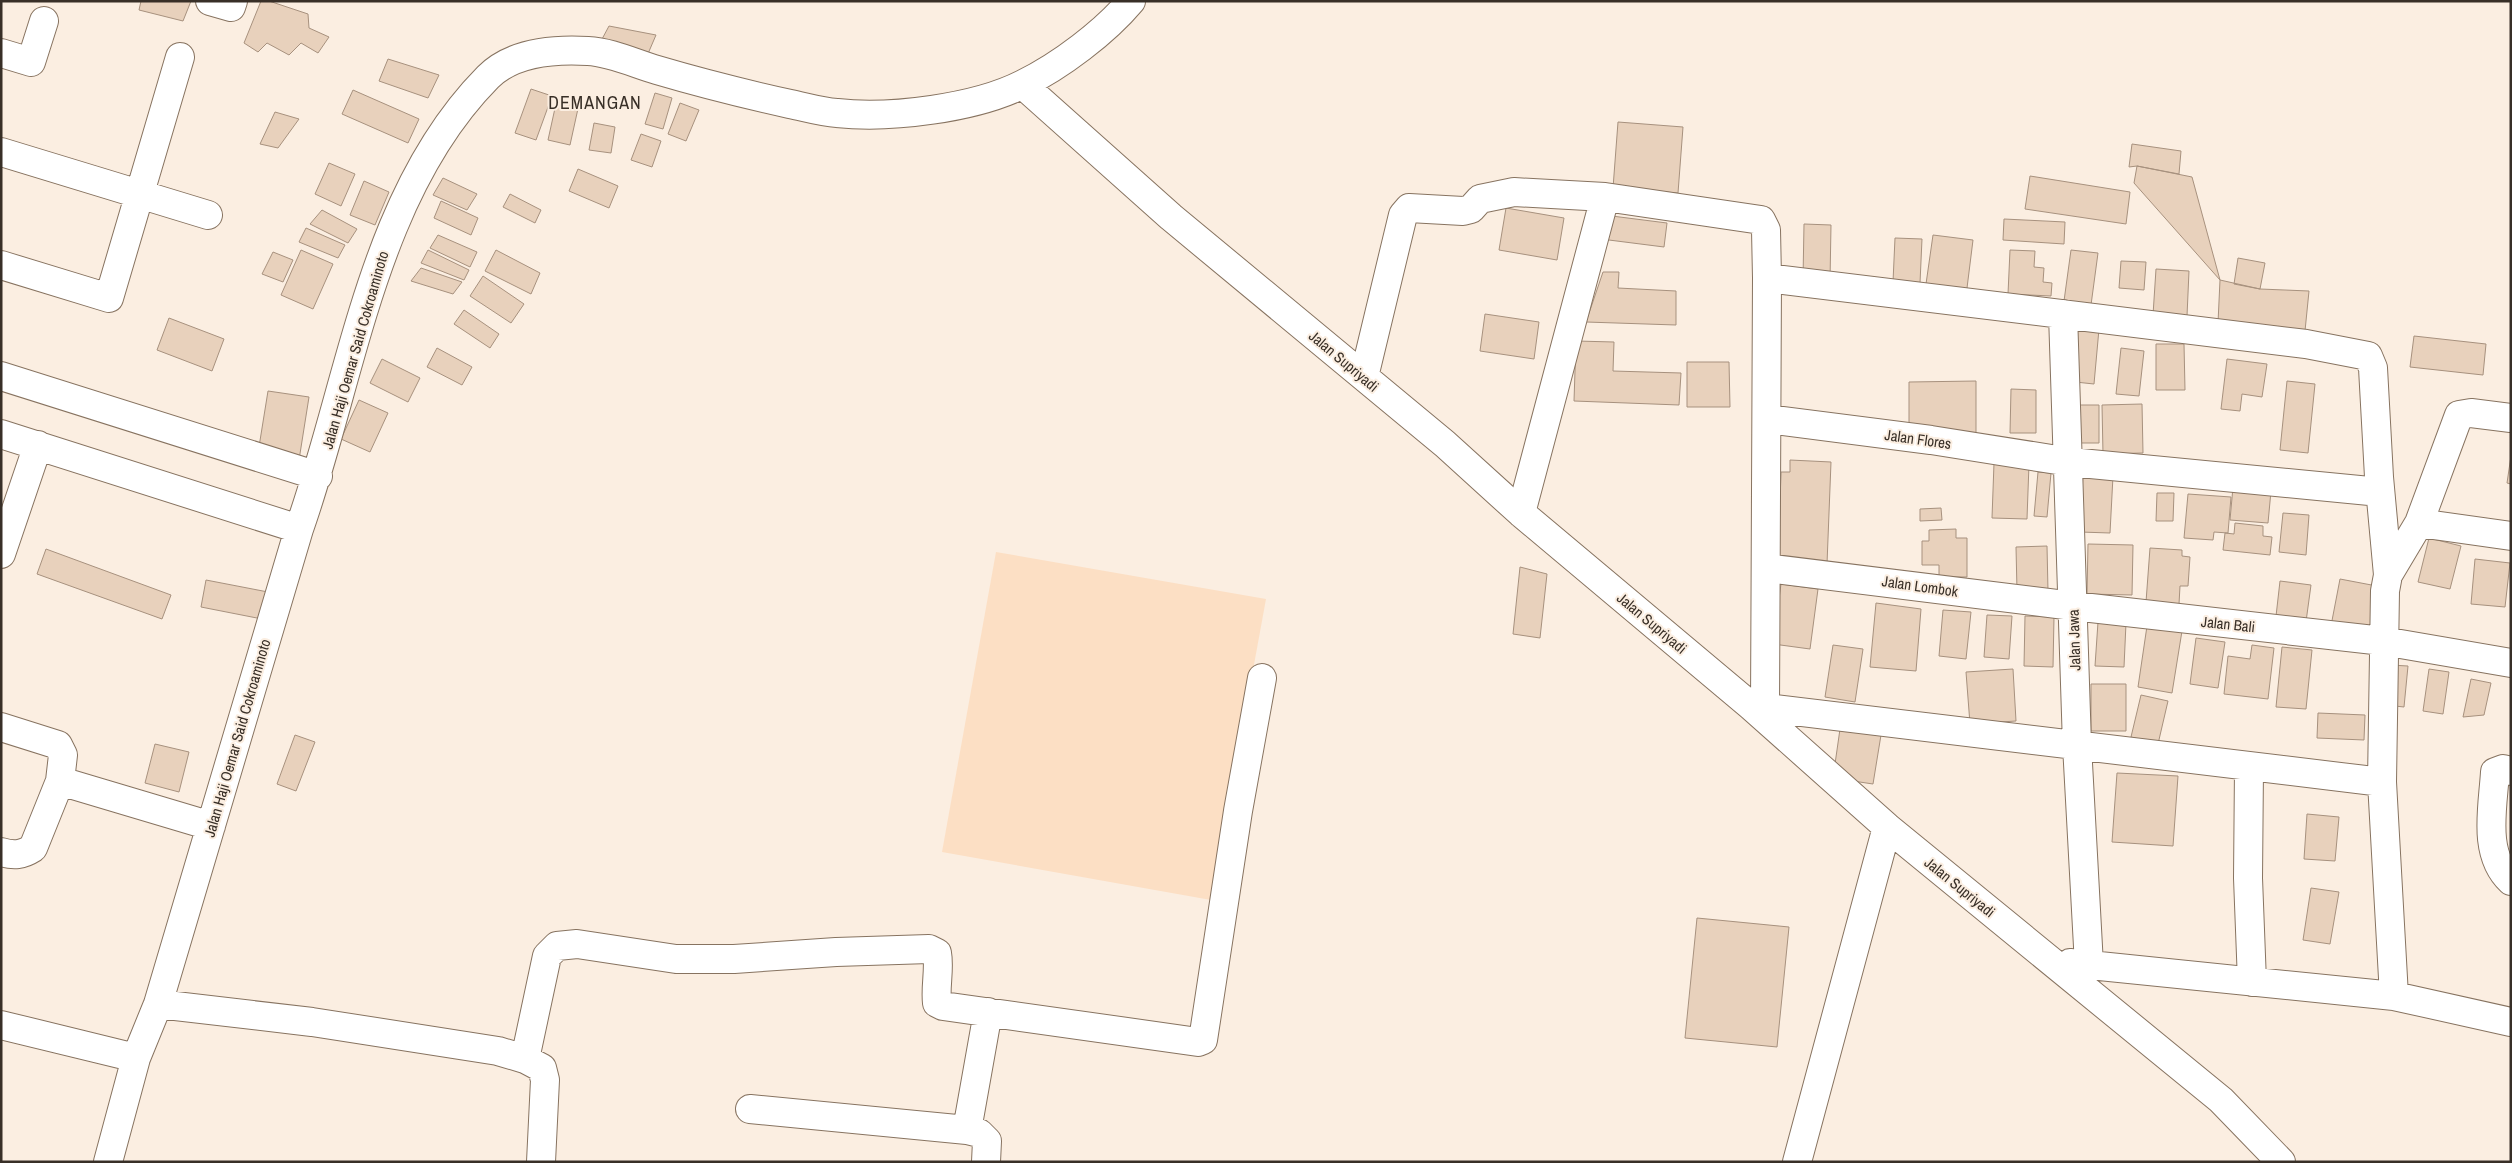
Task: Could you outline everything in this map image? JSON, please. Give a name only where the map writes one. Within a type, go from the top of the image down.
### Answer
[{"type":"street","points":[[210,1],[231,7],[232,1]]},
{"type":"street","name":"Jalan Haji Oemar Said Cokroaminoto","points":[[108,1162],[136,1058],[158,1004],[299,529],[318,476],[378,262],[404,202],[439,140],[463,105],[490,74],[518,57],[555,52],[592,51],[727,91],[836,114],[900,114],[967,103],[1023,84],[1110,26],[1131,1]]},
{"type":"street","points":[[1,54],[31,62],[44,21]]},
{"type":"street","points":[[1,265],[109,298],[180,57]]},
{"type":"street","name":"Jalan Supriyadi","points":[[1023,84],[1171,217],[1445,444],[1521,513],[1758,707],[1887,827],[2220,1100],[2281,1162]]},
{"type":"street","points":[[1,152],[208,215]]},
{"type":"street","points":[[1364,377],[1406,210],[1413,208],[1462,211],[1471,209],[1480,199],[1514,192],[1605,197],[1761,220],[1766,230],[1767,419],[1766,568],[1758,707],[2077,745],[2249,768],[2382,782]]},
{"type":"street","points":[[1521,513],[1605,197]]},
{"type":"street","points":[[1766,278],[2306,344],[2368,356],[2373,368],[2380,492],[2388,575],[2385,591],[2383,641],[2382,782],[2394,996]]},
{"type":"street","name":"Jalan Jawa","points":[[2063,314],[2070,462],[2077,745],[2089,965]]},
{"type":"street","points":[[1,376],[318,476]]},
{"type":"street","points":[[2388,575],[2419,523],[2459,415],[2471,413],[2511,418]]},
{"type":"street","name":"Jalan Flores","points":[[1767,419],[1931,440],[2070,462],[2380,492]]},
{"type":"street","points":[[1,434],[299,529]]},
{"type":"street","points":[[4,538],[38,445]]},
{"type":"street","points":[[2419,523],[2511,536]]},
{"type":"street","name":"Jalan Lombok","points":[[1766,568],[2073,606]]},
{"type":"street","name":"Jalan Bali","points":[[2073,606],[2383,641],[2511,663]]},
{"type":"street","points":[[525,1059],[547,956],[556,946],[577,944],[685,959],[734,959],[836,952],[930,949],[937,953],[937,1004],[1198,1042],[1203,1040],[1238,811],[1262,678]]},
{"type":"street","points":[[1,727],[58,745],[63,755],[60,781],[33,848],[23,855],[10,855],[1,852]]},
{"type":"street","points":[[2249,768],[2248,878],[2252,982]]},
{"type":"street","points":[[2511,771],[2495,772],[2492,843],[2502,870],[2511,881]]},
{"type":"street","points":[[60,781],[211,826]]},
{"type":"street","points":[[1797,1162],[1887,827]]},
{"type":"street","points":[[2051,961],[2394,996],[2511,1022]]},
{"type":"street","points":[[158,1004],[312,1022],[498,1051],[525,1059],[542,1068],[545,1080],[541,1162]]},
{"type":"street","points":[[967,1130],[988,1012]]},
{"type":"street","points":[[1,1025],[136,1058]]},
{"type":"street","points":[[750,1109],[967,1130],[979,1133],[987,1141],[986,1162]]},
{"type":"shaded area","points":[[996,552],[1266,599],[1211,900],[942,852]]},
{"type":"building","points":[[141,1],[191,1],[183,21],[139,10]]},
{"type":"building","points":[[261,1],[269,1],[308,14],[309,28],[329,37],[318,53],[301,43],[289,55],[267,43],[258,52],[244,43]]},
{"type":"building","points":[[609,26],[656,35],[647,56],[601,41]]},
{"type":"building","points":[[388,59],[439,75],[428,98],[379,81]]},
{"type":"building","points":[[531,89],[552,96],[536,140],[515,133]]},
{"type":"building","points":[[353,90],[419,119],[408,143],[342,114]]},
{"type":"building","points":[[655,93],[672,98],[663,129],[645,124]]},
{"type":"building","points":[[557,99],[579,104],[570,145],[548,140]]},
{"type":"building","points":[[680,103],[699,110],[686,141],[668,134]]},
{"type":"building","points":[[275,112],[299,119],[278,148],[260,144]]},
{"type":"building","points":[[1618,122],[1683,127],[1678,193],[1613,188]]},
{"type":"building","points":[[594,123],[615,127],[611,153],[589,150]]},
{"type":"building","points":[[641,134],[661,141],[652,167],[631,160]]},
{"type":"building","points":[[2132,144],[2181,151],[2179,174],[2137,166],[2129,167]]},
{"type":"building","points":[[329,163],[355,174],[341,206],[315,194]]},
{"type":"building","points":[[2137,166],[2192,177],[2220,280],[2134,183]]},
{"type":"building","points":[[578,169],[618,186],[609,208],[569,191]]},
{"type":"building","points":[[2030,176],[2130,192],[2126,224],[2025,209]]},
{"type":"building","points":[[443,178],[477,194],[467,210],[433,195]]},
{"type":"building","points":[[364,181],[389,192],[375,225],[350,215]]},
{"type":"building","points":[[510,194],[541,210],[535,223],[503,207]]},
{"type":"building","points":[[441,201],[478,218],[471,235],[434,218]]},
{"type":"building","points":[[1506,208],[1564,218],[1557,260],[1499,250]]},
{"type":"building","points":[[322,210],[357,229],[348,243],[310,224]]},
{"type":"building","points":[[1604,215],[1667,223],[1664,247],[1601,239]]},
{"type":"building","points":[[2004,219],[2065,222],[2064,244],[2003,240]]},
{"type":"building","points":[[1804,224],[1831,225],[1830,281],[1803,280]]},
{"type":"building","points":[[306,228],[345,245],[338,258],[299,242]]},
{"type":"building","points":[[438,235],[477,252],[470,267],[430,248]]},
{"type":"building","points":[[1933,235],[1973,240],[1966,296],[1925,291]]},
{"type":"building","points":[[1895,238],[1922,239],[1920,283],[1893,282]]},
{"type":"building","points":[[301,250],[333,264],[313,309],[281,295]]},
{"type":"building","points":[[428,250],[469,270],[464,280],[421,263]]},
{"type":"building","points":[[496,250],[540,273],[531,294],[485,271]]},
{"type":"building","points":[[2010,250],[2035,251],[2034,267],[2044,268],[2043,282],[2052,283],[2051,296],[2008,294]]},
{"type":"building","points":[[2071,250],[2098,253],[2091,305],[2064,301]]},
{"type":"building","points":[[273,252],[293,260],[283,282],[262,274]]},
{"type":"building","points":[[2238,258],[2265,263],[2260,289],[2234,284]]},
{"type":"building","points":[[2121,261],[2146,262],[2144,290],[2119,288]]},
{"type":"building","points":[[421,268],[462,282],[453,294],[411,281]]},
{"type":"building","points":[[2156,269],[2189,271],[2187,316],[2153,315]]},
{"type":"building","points":[[1603,272],[1619,272],[1618,288],[1676,291],[1676,325],[1586,322]]},
{"type":"building","points":[[483,276],[524,304],[511,323],[470,296]]},
{"type":"building","points":[[2220,280],[2260,289],[2309,291],[2305,331],[2218,323]]},
{"type":"building","points":[[464,310],[499,334],[490,348],[454,324]]},
{"type":"building","points":[[1485,314],[1539,322],[1534,359],[1480,351]]},
{"type":"building","points":[[169,318],[224,339],[212,371],[157,350]]},
{"type":"building","points":[[2071,327],[2099,329],[2094,384],[2066,381]]},
{"type":"building","points":[[2414,336],[2486,344],[2483,375],[2410,367]]},
{"type":"building","points":[[1576,341],[1614,342],[1613,371],[1681,373],[1679,405],[1574,401]]},
{"type":"building","points":[[2156,344],[2184,344],[2185,390],[2156,390]]},
{"type":"building","points":[[437,348],[472,367],[462,385],[427,367]]},
{"type":"building","points":[[2121,348],[2144,351],[2139,396],[2116,394]]},
{"type":"building","points":[[382,359],[420,378],[408,402],[370,383]]},
{"type":"building","points":[[2227,359],[2267,364],[2262,397],[2242,394],[2240,411],[2221,409]]},
{"type":"building","points":[[1687,362],[1729,362],[1730,407],[1687,407]]},
{"type":"building","points":[[1976,381],[1976,435],[1909,435],[1909,382]]},
{"type":"building","points":[[2287,381],[2315,384],[2308,453],[2280,450]]},
{"type":"building","points":[[2011,389],[2036,390],[2036,433],[2010,433]]},
{"type":"building","points":[[268,391],[309,397],[299,460],[258,453]]},
{"type":"building","points":[[359,400],[388,413],[370,452],[341,439]]},
{"type":"building","points":[[2142,404],[2143,453],[2103,454],[2102,405]]},
{"type":"building","points":[[2069,405],[2099,405],[2099,443],[2069,443]]},
{"type":"building","points":[[2511,456],[2511,484],[2507,483]]},
{"type":"building","points":[[1790,460],[1831,462],[1827,564],[1778,562],[1781,472],[1790,472]]},
{"type":"building","points":[[1994,463],[2029,464],[2027,519],[1992,518]]},
{"type":"building","points":[[2038,472],[2051,473],[2047,517],[2034,516]]},
{"type":"building","points":[[2083,474],[2113,476],[2110,533],[2080,532]]},
{"type":"building","points":[[2233,487],[2271,491],[2268,523],[2230,520]]},
{"type":"building","points":[[2157,493],[2174,493],[2173,521],[2156,521]]},
{"type":"building","points":[[2188,494],[2231,497],[2228,533],[2214,532],[2213,540],[2184,538]]},
{"type":"building","points":[[1941,508],[1942,520],[1920,521],[1920,509]]},
{"type":"building","points":[[2283,513],[2309,515],[2306,555],[2279,552]]},
{"type":"building","points":[[2235,523],[2263,526],[2263,536],[2272,537],[2270,555],[2223,550],[2225,533],[2234,534]]},
{"type":"building","points":[[1956,529],[1956,538],[1967,538],[1967,577],[1939,577],[1939,565],[1922,565],[1922,541],[1929,541],[1929,530]]},
{"type":"building","points":[[2429,538],[2461,546],[2450,589],[2418,582]]},
{"type":"building","points":[[2088,544],[2133,545],[2132,595],[2087,594]]},
{"type":"building","points":[[2047,546],[2048,591],[2017,591],[2016,547]]},
{"type":"building","points":[[2150,548],[2182,550],[2182,556],[2190,557],[2188,586],[2180,586],[2179,604],[2146,602]]},
{"type":"building","points":[[46,549],[171,595],[162,619],[37,574]]},
{"type":"building","points":[[2475,559],[2510,563],[2505,607],[2471,604]]},
{"type":"building","points":[[1520,567],[1547,574],[1540,638],[1513,634]]},
{"type":"building","points":[[2340,579],[2382,587],[2372,639],[2330,631]]},
{"type":"building","points":[[206,580],[268,592],[262,619],[201,607]]},
{"type":"building","points":[[2280,581],[2311,585],[2305,629],[2275,625]]},
{"type":"building","points":[[1781,584],[1818,589],[1810,649],[1773,644]]},
{"type":"building","points":[[1876,603],[1921,609],[1916,671],[1870,667]]},
{"type":"building","points":[[1943,610],[1971,612],[1966,659],[1939,656]]},
{"type":"building","points":[[1987,615],[2012,616],[2009,659],[1984,657]]},
{"type":"building","points":[[2025,616],[2054,617],[2053,667],[2024,666]]},
{"type":"building","points":[[2098,622],[2126,623],[2124,667],[2095,666]]},
{"type":"building","points":[[2147,626],[2182,631],[2172,693],[2138,687]]},
{"type":"building","points":[[2196,638],[2225,642],[2218,688],[2190,684]]},
{"type":"building","points":[[1833,645],[1863,649],[1855,702],[1825,697]]},
{"type":"building","points":[[2252,645],[2274,648],[2268,699],[2224,694],[2228,656],[2250,659]]},
{"type":"building","points":[[2282,647],[2312,650],[2306,709],[2276,707]]},
{"type":"building","points":[[2390,665],[2408,666],[2404,707],[2386,705]]},
{"type":"building","points":[[2013,669],[2016,721],[1970,724],[1966,672]]},
{"type":"building","points":[[2429,669],[2449,672],[2443,714],[2423,711]]},
{"type":"building","points":[[2471,679],[2491,683],[2484,715],[2463,717]]},
{"type":"building","points":[[2091,684],[2126,684],[2126,731],[2091,731]]},
{"type":"building","points":[[2141,695],[2168,701],[2158,744],[2131,737]]},
{"type":"building","points":[[2318,713],[2365,715],[2364,740],[2317,738]]},
{"type":"building","points":[[1840,729],[1881,735],[1873,784],[1833,778]]},
{"type":"building","points":[[295,735],[315,742],[296,791],[277,784]]},
{"type":"building","points":[[155,744],[189,752],[179,792],[145,783]]},
{"type":"building","points":[[2117,773],[2178,776],[2173,846],[2112,842]]},
{"type":"building","points":[[2307,814],[2339,817],[2335,861],[2304,859]]},
{"type":"building","points":[[2311,888],[2339,892],[2330,944],[2303,940]]},
{"type":"building","points":[[1697,918],[1789,927],[1777,1047],[1685,1038]]},
{"type":"district","name":"DEMANGAN","points":[[595,102]]}]
